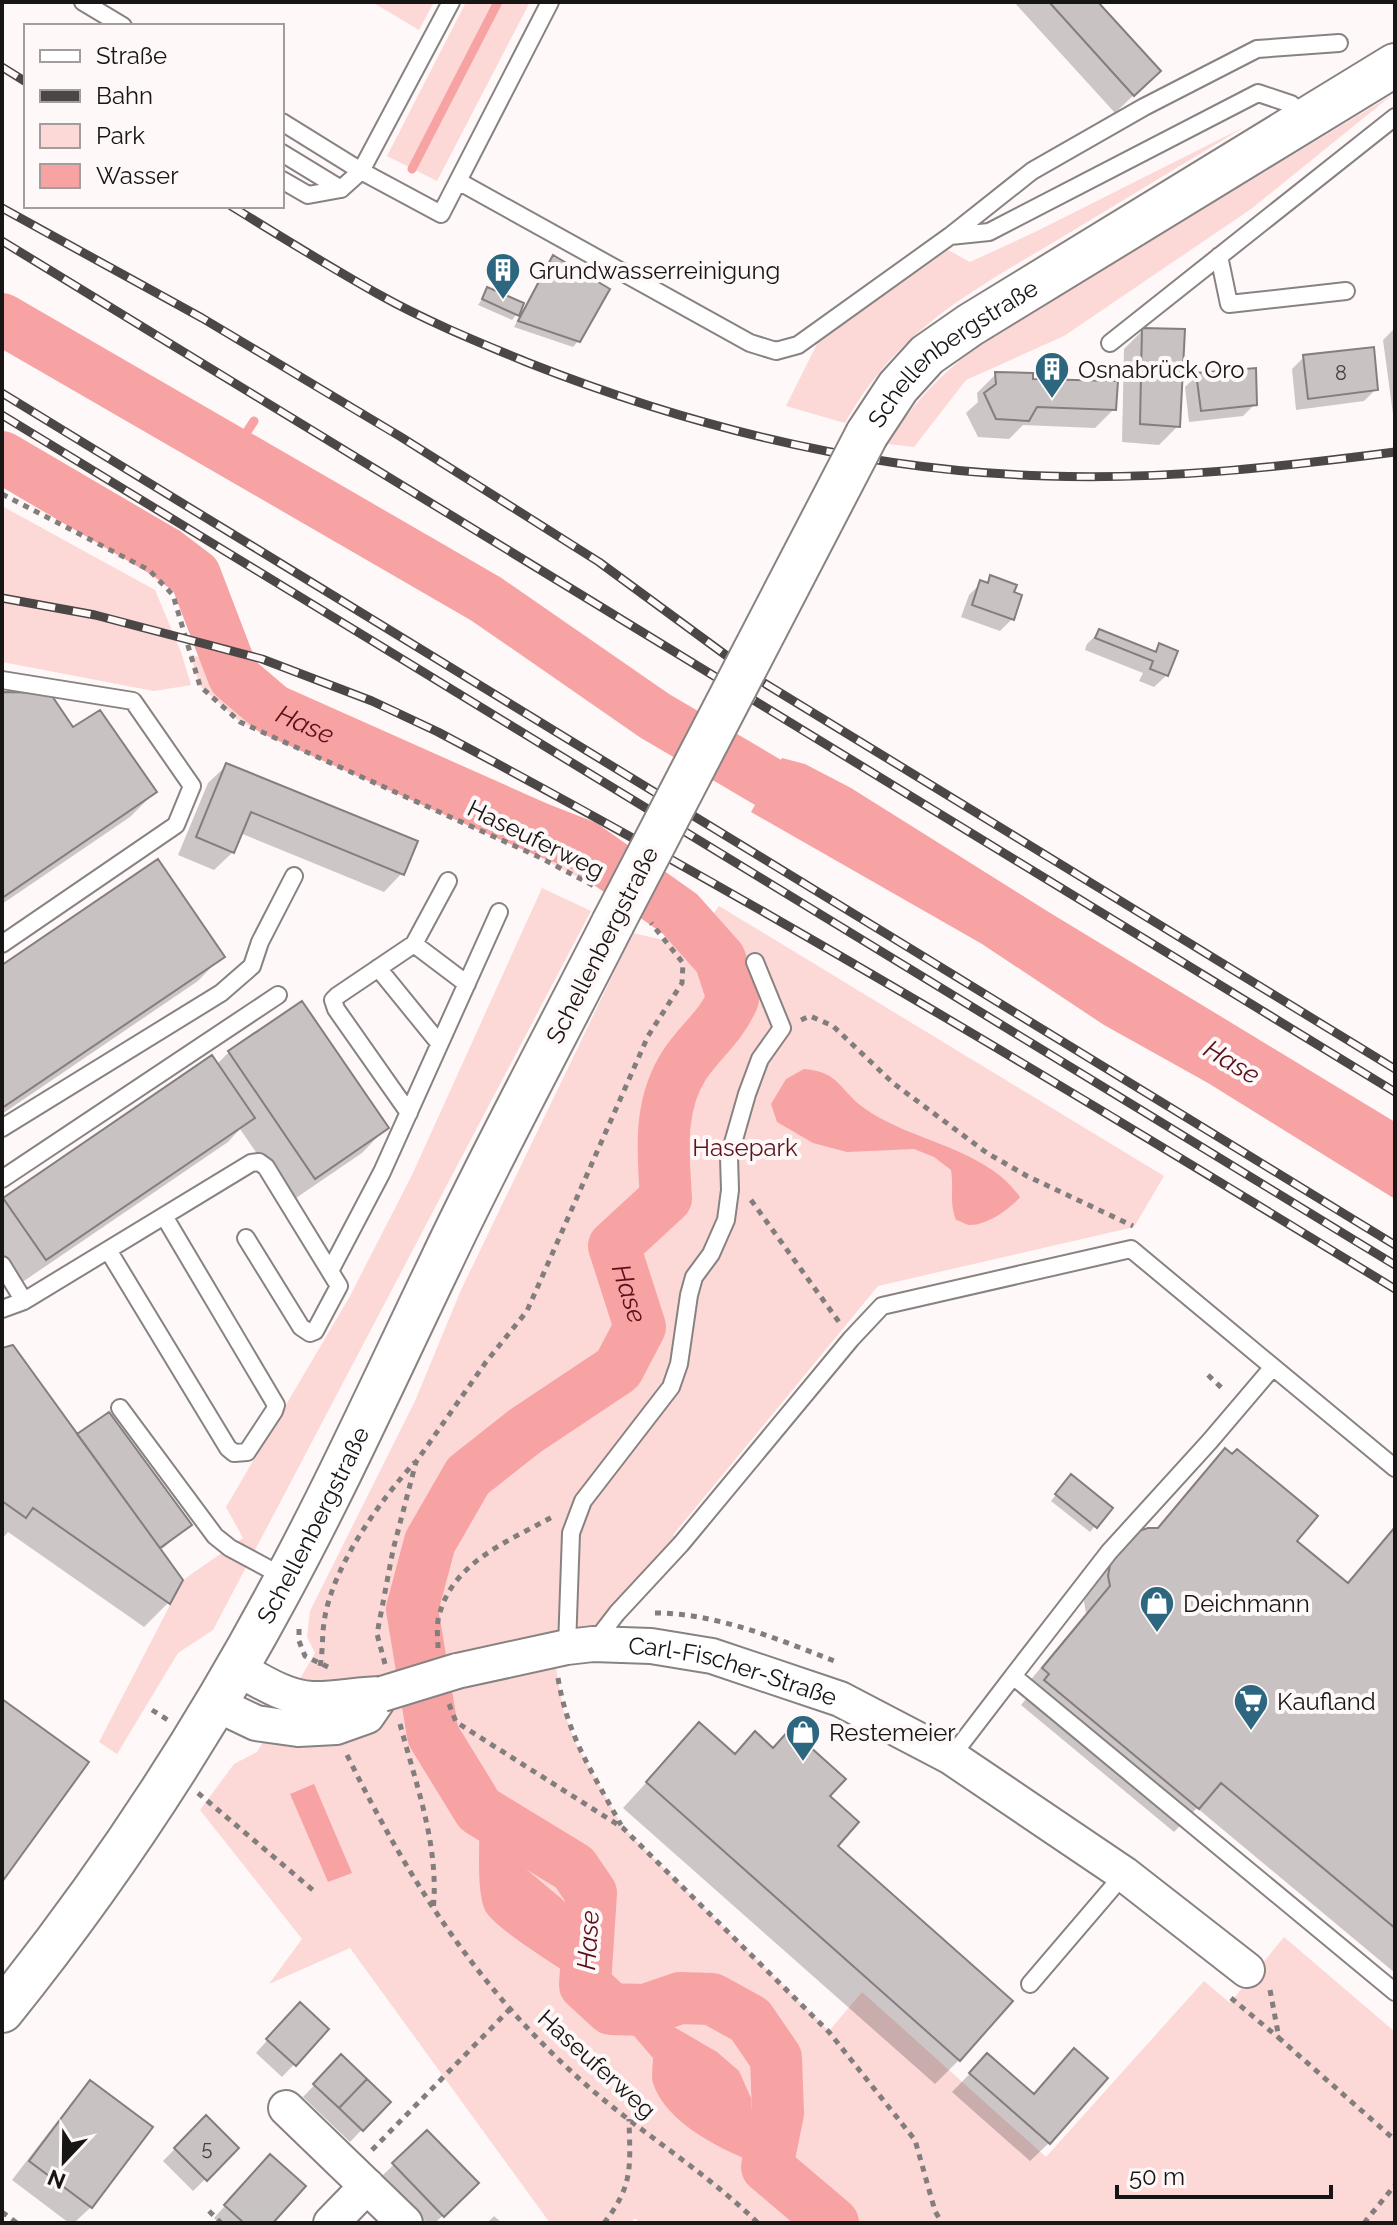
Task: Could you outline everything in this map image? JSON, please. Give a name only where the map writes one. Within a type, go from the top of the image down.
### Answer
[{"type":"street","name":"Schellenbergstraße","points":[[2,2011],[96,1889],[170,1775],[286,1579],[397,1357],[440,1263],[620,910],[867,434],[898,387],[927,355],[970,325],[1395,65]]},
{"type":"street","name":"Carl-Fischer-Straße","points":[[235,1667],[274,1688],[299,1697],[335,1699],[359,1694],[382,1694],[571,1647],[651,1646],[712,1656],[840,1699],[951,1757],[1124,1874],[1236,1982]]},
{"type":"street","name":"Carl-Fischer-Straße","points":[[214,1703],[256,1723],[298,1729],[336,1727],[367,1716],[382,1694]]},
{"type":"street","points":[[286,2108],[405,2223]]},
{"type":"street","points":[[331,2223],[359,2179]]},
{"type":"lane","points":[[83,2],[120,24]]},
{"type":"lane","points":[[284,181],[308,195],[341,189],[361,171],[451,2]]},
{"type":"lane","points":[[284,123],[361,171],[441,214],[550,2]]},
{"type":"lane","points":[[458,181],[750,343],[776,351],[798,345],[950,236],[1032,171],[1144,107],[1257,49],[1339,43]]},
{"type":"lane","points":[[950,236],[989,232],[1258,93],[1291,104],[1306,120]]},
{"type":"lane","points":[[1110,343],[1395,117]]},
{"type":"lane","points":[[284,154],[341,189]]},
{"type":"lane","points":[[1219,256],[1229,304],[1346,291]]},
{"type":"lane","points":[[2,680],[133,701],[192,786],[176,825],[2,944]]},
{"type":"lane","points":[[2,1128],[221,993],[252,966],[260,942],[294,876]]},
{"type":"lane","points":[[409,1113],[334,1005],[337,996],[414,944],[448,881]]},
{"type":"lane","points":[[330,1271],[382,1172],[499,912]]},
{"type":"lane","points":[[414,944],[467,984]]},
{"type":"lane","points":[[571,1647],[571,1533],[583,1501],[671,1387],[679,1364],[694,1277],[711,1254],[726,1220],[730,1190],[729,1157],[751,1082],[760,1059],[782,1028],[755,962]]},
{"type":"lane","points":[[378,968],[439,1043]]},
{"type":"lane","points":[[2,1179],[278,995]]},
{"type":"lane","points":[[2,1309],[24,1301],[251,1163],[259,1162],[266,1167],[339,1290],[315,1331],[310,1333],[301,1327],[246,1238]]},
{"type":"lane","points":[[108,1250],[228,1448],[234,1453],[247,1452],[276,1405],[164,1216]]},
{"type":"lane","points":[[571,1647],[617,1613],[681,1544],[882,1306],[1131,1249],[1395,1468]]},
{"type":"lane","points":[[2,1265],[24,1301]]},
{"type":"lane","points":[[951,1757],[1109,1552],[1273,1367]]},
{"type":"lane","points":[[120,1408],[215,1536],[230,1548],[286,1579]]},
{"type":"lane","points":[[1013,1676],[1395,1992]]},
{"type":"lane","points":[[1030,1984],[1124,1874]]},
{"type":"path","name":"Haseuferweg","points":[[2,494],[149,570],[173,595],[200,686],[240,722],[539,857],[620,910],[683,963],[682,983],[648,1036],[527,1311],[486,1362],[416,1462],[369,1519],[345,1564],[324,1623],[321,1665],[305,1656],[298,1633]]},
{"type":"path","points":[[782,1028],[810,1016],[833,1026],[893,1083],[987,1153],[1027,1176],[1134,1227],[1131,1249]]},
{"type":"path","points":[[730,1171],[851,1339]]},
{"type":"path","points":[[583,1501],[480,1556],[451,1587],[438,1618],[456,1722],[623,1828],[829,2032],[915,2140],[935,2211],[942,2223]]},
{"type":"path","points":[[571,1647],[563,1709],[575,1742],[623,1828]]},
{"type":"path","points":[[152,1710],[169,1721]]},
{"type":"path","name":"Haseuferweg","points":[[342,1745],[405,1865],[433,1911],[456,1945],[510,2009],[591,2089],[758,2223]]},
{"type":"path","points":[[170,1775],[207,1799],[314,1891]]},
{"type":"path","points":[[1236,1982],[1270,1990],[1279,2038]]},
{"type":"path","points":[[1236,1982],[1279,2038],[1395,2140]]},
{"type":"path","points":[[359,2179],[510,2009]]},
{"type":"path","points":[[604,2223],[618,2205],[630,2177],[629,2119]]},
{"type":"path","points":[[1364,2223],[1395,2185]]},
{"type":"path","points":[[209,2211],[221,2223]]},
{"type":"path","points":[[2,2212],[17,2223]]},
{"type":"green space","points":[[372,2],[434,2],[419,30]]},
{"type":"green space","points":[[466,2],[530,2],[437,181],[387,156]]},
{"type":"green space","points":[[1392,95],[1251,209],[1064,336],[966,380],[914,447],[888,444],[930,388],[984,342]]},
{"type":"green space","points":[[1246,126],[1003,272],[943,312],[890,360],[866,389],[845,423],[786,406],[819,340],[948,250],[970,262]]},
{"type":"green space","points":[[2,440],[217,563],[213,605],[2,486]]},
{"type":"green space","points":[[2,506],[155,590],[191,685],[154,691],[2,662]]},
{"type":"green space","points":[[190,655],[229,664],[234,677],[273,710],[584,846],[615,866],[602,890],[539,857],[240,722],[200,686]]},
{"type":"green space","points":[[542,888],[591,911],[213,1630],[178,1653],[117,1754],[99,1742],[183,1580],[243,1538],[226,1507],[350,1296],[412,1175]]},
{"type":"green space","name":"Hasepark","points":[[719,906],[1164,1176],[1134,1227],[878,1286],[673,1535],[681,1544],[593,1644],[553,1649],[563,1709],[575,1742],[623,1828],[829,2031],[862,1992],[1046,2157],[1204,1981],[1230,2003],[1284,1937],[1395,2032],[1395,2223],[640,2223],[635,2218],[631,2223],[550,2223],[350,1948],[269,1984],[302,1939],[200,1810],[234,1764],[257,1752],[315,1653],[307,1637],[310,1611],[415,1401],[461,1290],[633,933],[689,946]]},
{"type":"water","points":[[782,758],[805,764],[851,788],[1395,1122],[1395,1199],[1208,1083],[1104,1025],[982,944],[751,812]]},
{"type":"water","points":[[804,1069],[832,1078],[855,1101],[883,1120],[987,1167],[1005,1180],[1020,1197],[990,1220],[967,1225],[956,1220],[951,1170],[934,1157],[914,1149],[847,1152],[813,1143],[777,1122],[771,1104],[786,1079]]},
{"type":"water","points":[[314,1784],[352,1873],[328,1882],[290,1794]]},
{"type":"water","points":[[479,1810],[507,1827],[507,1841],[520,1864],[563,1900],[587,1953],[585,1985],[515,1938],[485,1910],[479,1875]]},
{"type":"water","points":[[611,2009],[645,2010],[717,2052],[739,2071],[751,2098],[753,2124],[772,2144],[767,2167],[718,2146],[671,2112],[653,2083],[653,2058]]},
{"type":"building","points":[[1049,2],[1098,2],[1161,71],[1134,96]]},
{"type":"building","points":[[553,255],[610,289],[580,342],[518,321]]},
{"type":"building","name":"Grundwasserreinigung","points":[[487,287],[524,303],[519,316],[482,299]]},
{"type":"building","points":[[1142,328],[1185,329],[1180,427],[1140,424]]},
{"type":"building","points":[[1374,347],[1378,390],[1308,399],[1303,355]]},
{"type":"building","points":[[1256,368],[1257,405],[1201,411],[1196,373]]},
{"type":"building","name":"Osnabrück Oro","points":[[995,372],[1033,373],[1033,379],[1118,381],[1116,410],[1037,407],[1029,421],[996,419],[984,393],[996,384]]},
{"type":"building","points":[[990,575],[1017,585],[1014,592],[1022,595],[1014,620],[972,605],[980,580],[988,583]]},
{"type":"building","points":[[1099,629],[1156,652],[1159,643],[1178,651],[1168,676],[1150,669],[1153,661],[1095,638]]},
{"type":"building","points":[[2,692],[50,693],[73,727],[100,710],[157,792],[2,898]]},
{"type":"building","points":[[226,763],[418,841],[404,875],[251,812],[234,853],[196,837]]},
{"type":"building","points":[[158,859],[225,957],[2,1108],[2,965]]},
{"type":"building","points":[[302,1001],[389,1128],[315,1179],[228,1051]]},
{"type":"building","points":[[212,1055],[255,1118],[46,1260],[3,1198]]},
{"type":"building","points":[[13,1345],[183,1580],[170,1604],[33,1508],[26,1518],[2,1501],[2,1348]]},
{"type":"building","points":[[109,1412],[192,1525],[160,1548],[77,1434]]},
{"type":"building","name":"Kaufland","points":[[1225,1448],[1232,1454],[1237,1449],[1318,1516],[1297,1541],[1348,1583],[1395,1527],[1395,1928],[1221,1783],[1199,1809],[1044,1680],[1049,1674],[1042,1668],[1110,1586],[1111,1559],[1132,1533],[1158,1528]]},
{"type":"building","points":[[1071,1474],[1113,1508],[1097,1528],[1055,1494]]},
{"type":"building","points":[[2,1699],[89,1762],[2,1882]]},
{"type":"building","points":[[699,1722],[735,1754],[755,1731],[773,1748],[790,1729],[846,1779],[830,1796],[859,1822],[838,1846],[1013,2001],[960,2061],[646,1782]]},
{"type":"building","points":[[300,2002],[329,2029],[296,2066],[266,2039]]},
{"type":"building","points":[[1074,2048],[1108,2078],[1050,2144],[969,2073],[987,2053],[1034,2094]]},
{"type":"building","points":[[341,2054],[367,2079],[339,2108],[313,2084]]},
{"type":"building","points":[[367,2079],[391,2102],[363,2131],[339,2108]]},
{"type":"building","points":[[90,2080],[153,2127],[92,2208],[29,2161]]},
{"type":"building","points":[[206,2115],[239,2148],[207,2181],[174,2148]]},
{"type":"building","points":[[427,2130],[479,2183],[444,2217],[392,2163]]},
{"type":"building","points":[[270,2154],[306,2186],[273,2223],[244,2223],[224,2205]]},
{"type":"waterway","points":[[412,169],[498,2]]},
{"type":"waterway","name":"Hase","points":[[2,319],[486,599],[655,716],[827,817]]},
{"type":"waterway","points":[[233,453],[254,421]]},
{"type":"waterway","name":"Hase","points":[[2,457],[166,553],[195,575],[234,677],[273,710],[584,846],[680,914],[720,959],[733,999],[722,1018],[685,1064],[670,1096],[664,1129],[666,1198],[614,1246],[640,1327],[618,1369],[525,1431],[468,1476],[430,1542],[412,1609],[433,1735],[479,1810],[574,1868],[591,1893],[585,1985],[611,2009],[645,2010],[680,1998],[712,1999],[750,2020],[776,2058],[778,2113],[767,2167],[833,2223]]},
{"type":"railway","points":[[2,67],[24,81]]},
{"type":"railway","points":[[2,208],[202,318],[401,437],[599,562],[761,681],[1395,1069]]},
{"type":"railway","points":[[234,208],[378,294],[471,339],[591,386],[718,426],[783,442],[914,465],[980,472],[1091,477],[1221,471],[1395,452]]},
{"type":"railway","points":[[2,241],[1395,1092]]},
{"type":"railway","points":[[2,393],[1395,1245]]},
{"type":"railway","points":[[2,415],[1395,1265]]},
{"type":"railway","points":[[2,598],[95,615],[262,659],[372,701],[438,732],[801,933],[1395,1289]]},
{"type":"place","name":"Grundwasserreinigung","points":[[503,301]]},
{"type":"place","name":"Osnabrück Oro","points":[[1052,400]]},
{"type":"place","name":"Deichmann","points":[[1157,1634]]},
{"type":"place","name":"Kaufland","points":[[1251,1732]]},
{"type":"place","name":"Restemeier","points":[[803,1763]]}]
